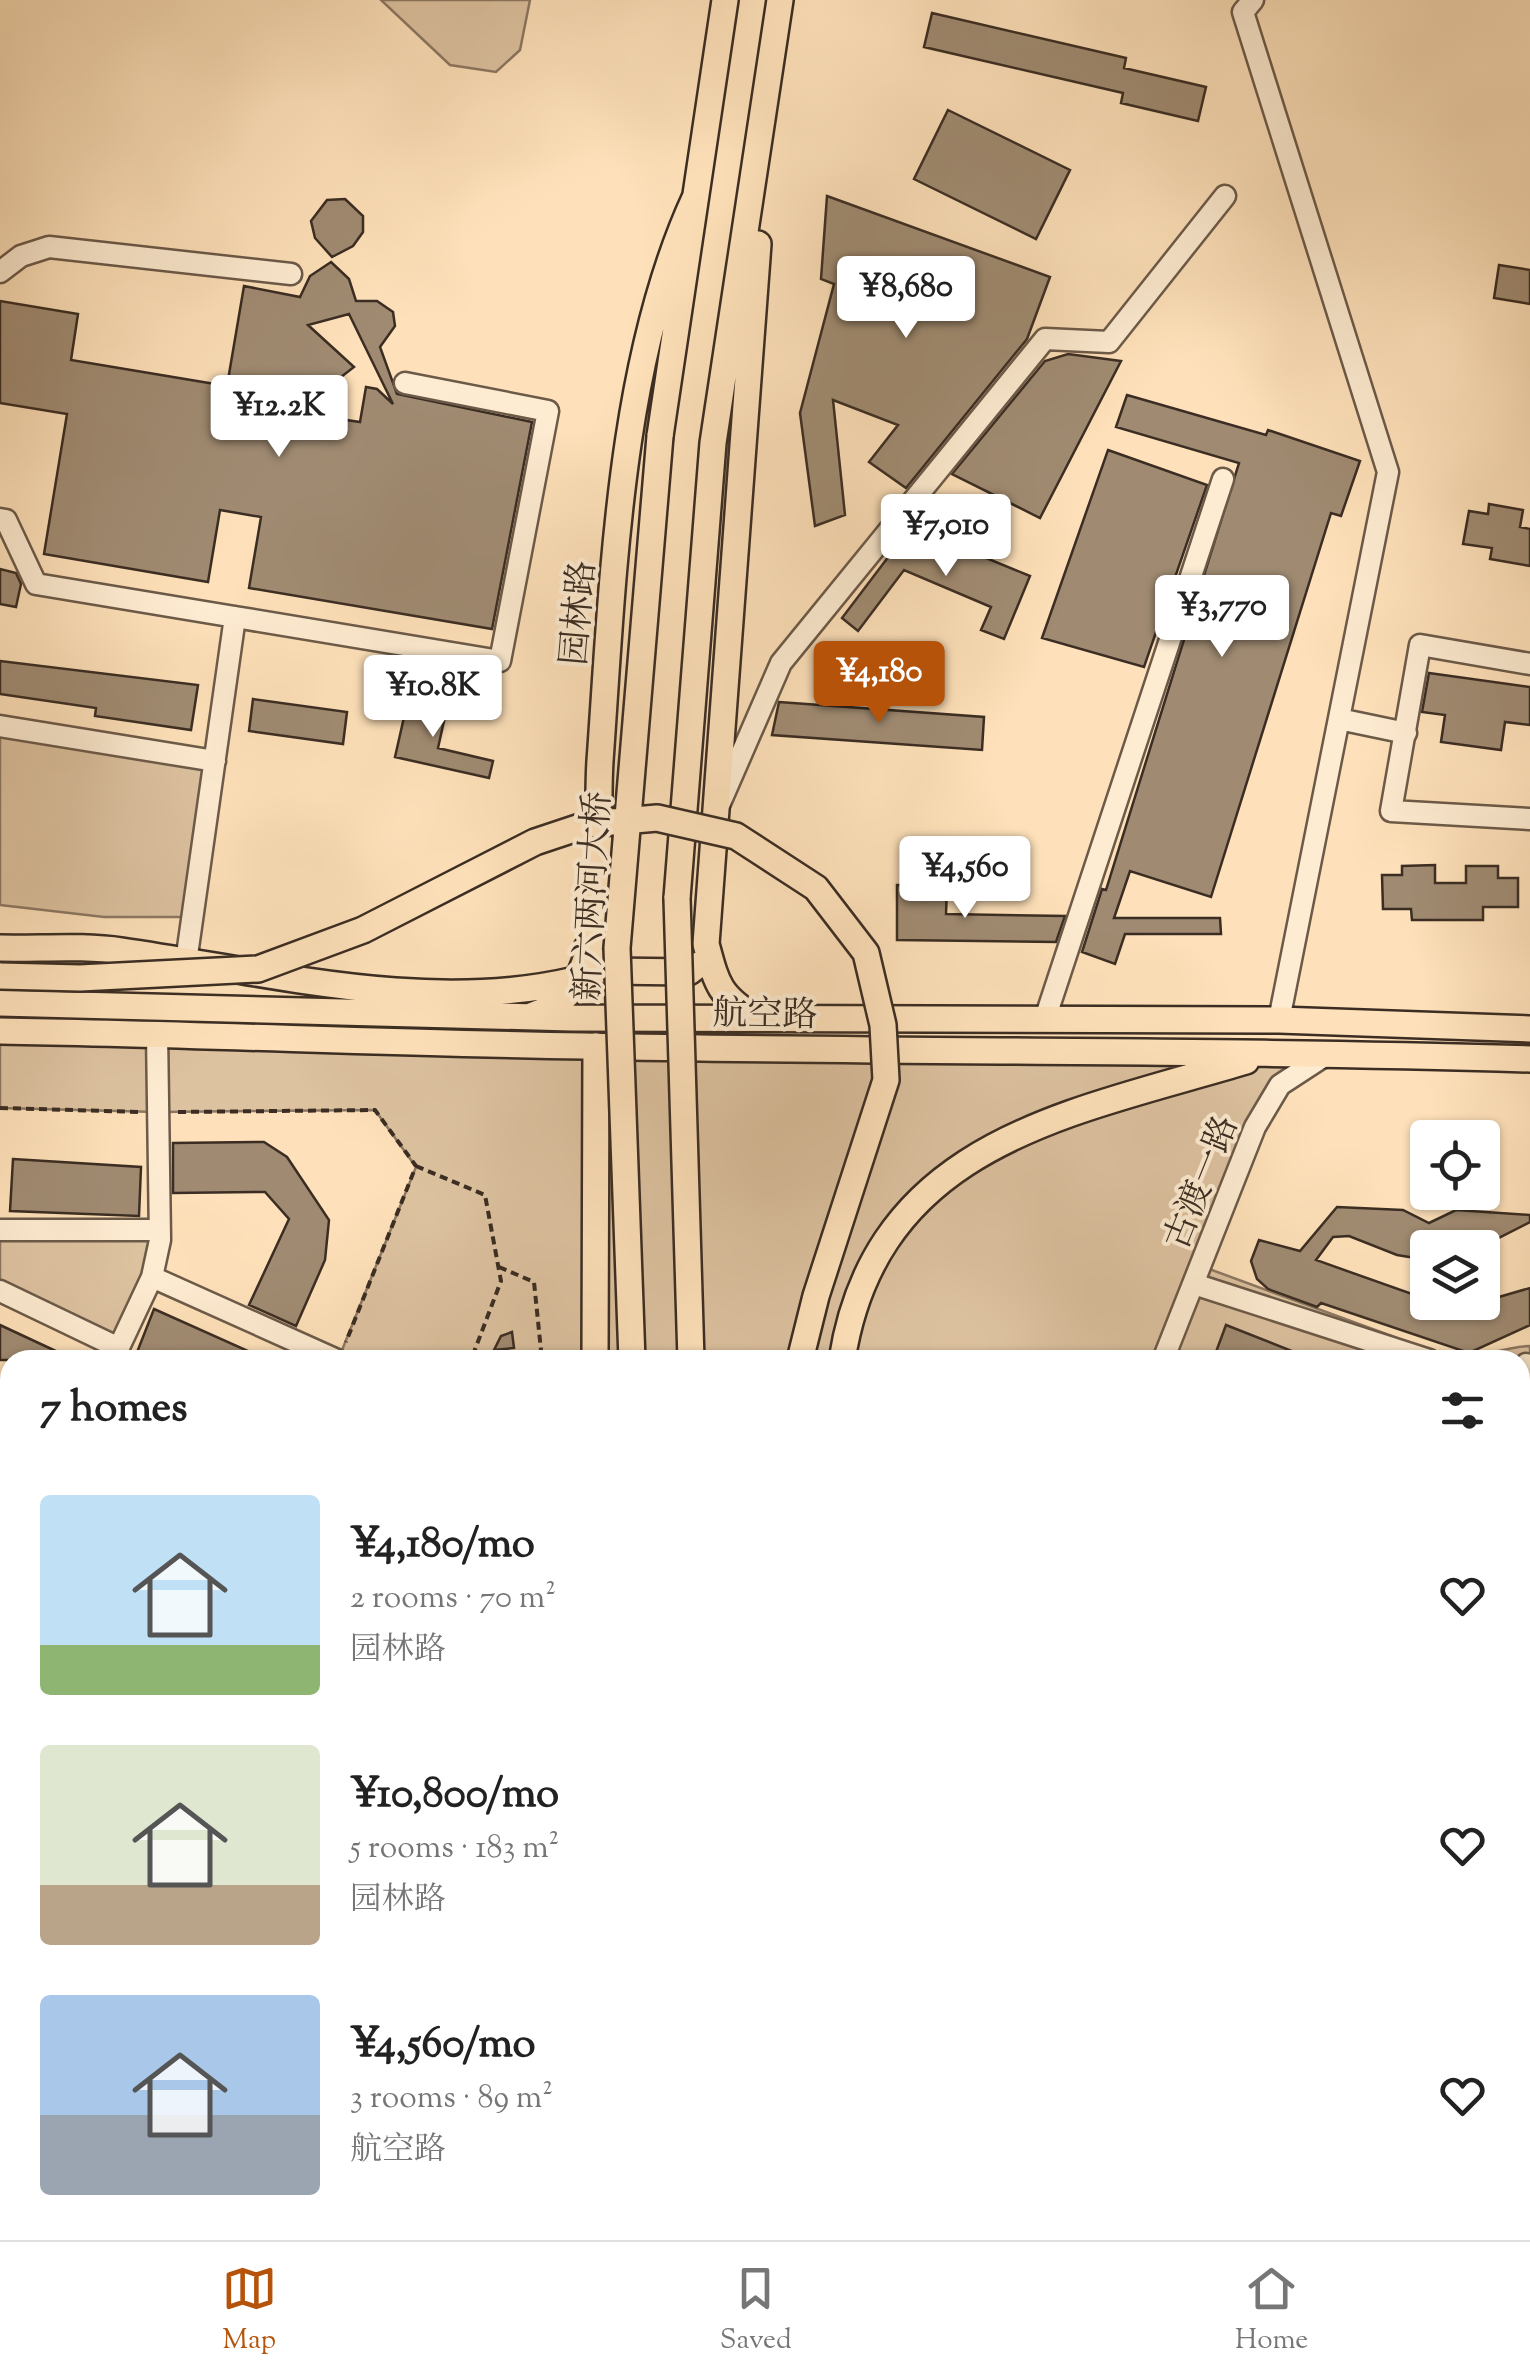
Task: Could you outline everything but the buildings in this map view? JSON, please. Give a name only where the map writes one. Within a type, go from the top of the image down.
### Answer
[{"type":"main road","name":"园林路","points":[[660,436],[725,0]]},
{"type":"main road","points":[[691,1350],[676,898],[713,443],[780,0]]},
{"type":"main road","name":"园林路","points":[[530,1016],[559,1006],[575,980],[592,924],[600,765],[622,491],[660,285],[695,198]]},
{"type":"main road","points":[[748,212],[758,243],[708,949],[714,980],[728,1000],[755,1018]]},
{"type":"main road","name":"新六两河大桥","points":[[632,1350],[617,948],[660,436]]},
{"type":"main road","points":[[0,976],[80,978],[258,969],[363,930],[534,842],[589,824],[657,818],[736,836],[816,888],[866,953],[883,1025],[886,1080],[816,1296],[802,1350]]},
{"type":"main road","points":[[0,948],[118,950],[324,987],[525,992],[575,980]]},
{"type":"main road","points":[[587,948],[598,966],[608,971],[689,972],[708,949]]},
{"type":"main road","name":"航空路","points":[[0,1003],[530,1016],[1279,1020],[1530,1030]]},
{"type":"main road","name":"航空路","points":[[0,1031],[596,1046],[1328,1053],[1530,1059]]},
{"type":"main road","points":[[594,1350],[596,1046]]},
{"type":"main road","points":[[845,1350],[871,1270],[897,1226],[926,1191],[966,1160],[1039,1126],[1274,1053]]},
{"type":"street","points":[[1253,0],[1243,12],[1388,472],[1279,1020]]},
{"type":"street","points":[[717,810],[781,663],[850,573],[1045,339],[1109,342],[1225,196]]},
{"type":"street","points":[[0,272],[21,256],[49,247],[291,274]]},
{"type":"street","points":[[0,519],[6,520],[36,584],[500,661],[548,411],[405,383]]},
{"type":"street","points":[[1045,1019],[1222,479]]},
{"type":"street","points":[[186,962],[235,617]]},
{"type":"street","points":[[1530,664],[1420,645],[1390,810],[1530,819]]},
{"type":"street","points":[[1339,719],[1406,733]]},
{"type":"street","points":[[0,726],[215,761]]},
{"type":"street","points":[[118,1350],[152,1277],[160,1230],[156,1033]]},
{"type":"street","name":"古渡一路","points":[[1167,1350],[1255,1127],[1280,1086],[1328,1053]]},
{"type":"street","points":[[0,1230],[160,1230]]},
{"type":"street","points":[[152,1277],[338,1350]]},
{"type":"street","points":[[1194,1284],[1398,1350]]},
{"type":"street","points":[[0,1291],[109,1350]]},
{"type":"path","points":[[0,1108],[157,1112],[375,1110],[416,1166],[485,1194],[501,1281],[474,1350]]},
{"type":"path","points":[[341,1350],[416,1166]]},
{"type":"path","points":[[499,1267],[534,1282],[541,1350]]},
{"type":"shaded area","points":[[381,0],[530,0],[520,50],[496,72],[450,65]]},
{"type":"shaded area","points":[[0,726],[215,761],[193,917],[104,917],[0,905]]},
{"type":"shaded area","points":[[0,1031],[1329,1053],[1280,1085],[1201,1266],[1430,1350],[342,1350],[416,1167],[375,1110],[157,1112],[0,1108]]},
{"type":"shaded area","points":[[0,1230],[159,1230],[119,1348],[0,1291]]},
{"type":"shaded area","points":[[1530,1346],[1530,1350],[1503,1350],[1511,1348]]}]
